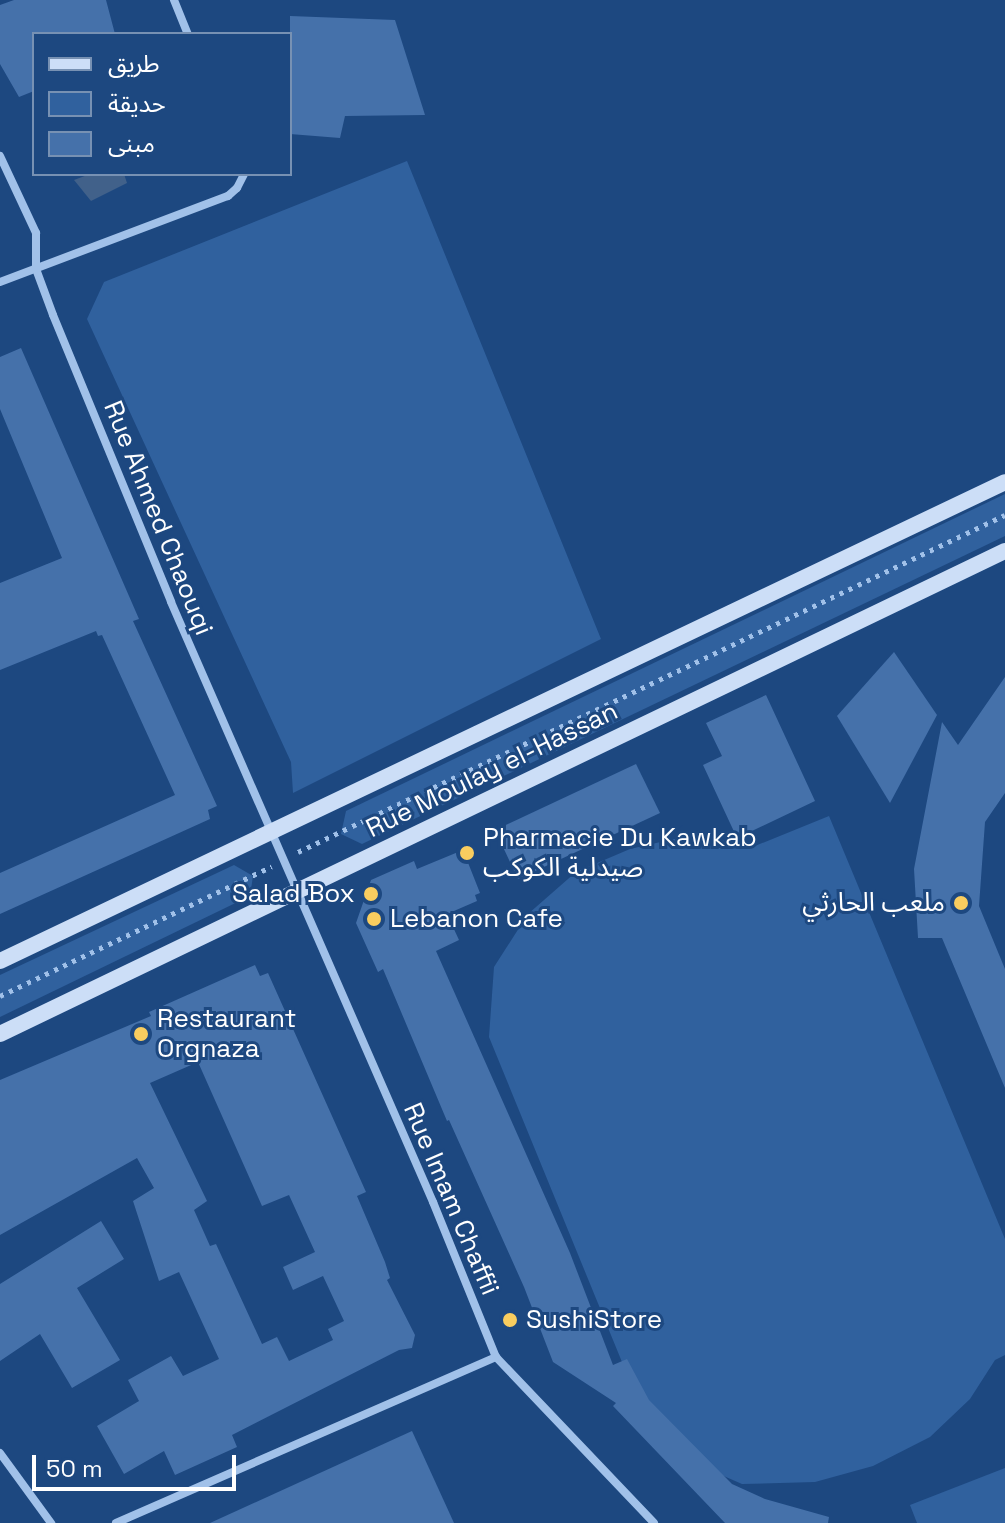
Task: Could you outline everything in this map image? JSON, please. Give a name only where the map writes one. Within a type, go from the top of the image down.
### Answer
[{"type":"street","points":[[174,0],[187,32]]},
{"type":"street","name":"Rue Ahmed Chaouqi","points":[[0,156],[36,233],[36,269],[165,588],[297,890]]},
{"type":"street","points":[[0,282],[228,196],[243,176]]},
{"type":"street","name":"Rue Moulay el-Hassan","points":[[0,961],[1005,482]]},
{"type":"street","name":"Rue Moulay el-Hassan","points":[[0,1034],[1005,551]]},
{"type":"street","name":"Rue Imam Chaffii","points":[[297,890],[433,1202],[496,1357],[654,1523]]},
{"type":"street","points":[[116,1523],[496,1357]]},
{"type":"street","points":[[0,1453],[51,1523]]},
{"type":"path","points":[[320,842],[1005,515]]},
{"type":"path","points":[[0,996],[244,881]]},
{"type":"green space","points":[[407,161],[601,639],[293,793],[291,762],[87,319],[104,282]]},
{"type":"green space","points":[[1005,494],[1005,536],[362,844],[341,834],[346,811]]},
{"type":"green space","points":[[829,816],[1005,1239],[1005,1355],[995,1360],[970,1399],[930,1437],[873,1466],[815,1482],[742,1484],[687,1460],[640,1406],[489,1037],[494,967],[528,914],[576,872],[630,849],[691,835],[755,846]]},
{"type":"green space","points":[[234,865],[253,876],[250,896],[0,1017],[0,975]]},
{"type":"green space","points":[[1005,1468],[1005,1523],[917,1523],[910,1505]]},
{"type":"shaded area","points":[[85,176],[125,176],[127,183],[91,201],[74,180]]},
{"type":"building","points":[[14,0],[106,0],[114,32],[32,32],[32,92],[19,97],[0,64],[0,5]]},
{"type":"building","points":[[290,16],[395,20],[425,115],[345,116],[340,138],[292,134]]},
{"type":"building","points":[[21,348],[139,619],[133,621],[217,806],[208,810],[210,819],[0,914],[0,873],[175,795],[102,635],[98,636],[96,631],[0,670],[0,583],[62,558],[0,409],[0,357]]},
{"type":"building","points":[[894,652],[937,715],[890,803],[837,716]]},
{"type":"building","name":"ملعب الحارثي","points":[[1005,677],[1005,793],[985,822],[979,906],[1005,969],[1005,1088],[942,938],[918,938],[914,869],[942,722],[958,745]]},
{"type":"building","points":[[766,695],[815,801],[737,838],[703,765],[722,756],[706,723]]},
{"type":"building","points":[[636,764],[660,813],[518,879],[495,830]]},
{"type":"building","points":[[463,850],[480,893],[475,895],[477,901],[447,914],[459,940],[436,951],[570,1253],[613,1365],[627,1359],[649,1400],[732,1484],[765,1499],[829,1517],[828,1523],[725,1523],[613,1406],[616,1403],[553,1362],[524,1287],[447,1121],[383,969],[378,972],[356,923],[371,880],[414,861],[417,869]]},
{"type":"building","points":[[255,965],[260,976],[268,973],[366,1192],[357,1196],[385,1262],[390,1278],[387,1280],[415,1335],[412,1348],[399,1350],[232,1435],[237,1447],[175,1475],[164,1451],[124,1474],[97,1426],[139,1401],[128,1380],[171,1356],[183,1376],[219,1359],[179,1272],[159,1281],[133,1201],[154,1188],[137,1158],[0,1235],[0,1080],[151,1016],[149,1012]],"holes":[[[198,1062],[262,1206],[289,1195],[315,1252],[283,1267],[293,1290],[323,1276],[344,1321],[328,1329],[333,1340],[289,1361],[277,1337],[262,1344],[216,1244],[210,1246],[194,1210],[207,1201],[150,1083]]]},
{"type":"building","points":[[101,1221],[124,1259],[77,1288],[120,1360],[72,1388],[40,1334],[0,1361],[0,1284]]},
{"type":"building","points":[[412,1431],[454,1523],[210,1523]]},
{"type":"place","name":"Pharmacie Du Kawkab صيدلية الكوكب","points":[[467,853]]},
{"type":"place","name":"Salad Box","points":[[371,894]]},
{"type":"place","name":"ملعب الحارثي","points":[[961,903]]},
{"type":"place","name":"Lebanon Cafe","points":[[374,919]]},
{"type":"place","name":"Restaurant Orgnaza","points":[[141,1034]]},
{"type":"place","name":"SushiStore","points":[[510,1320]]}]
